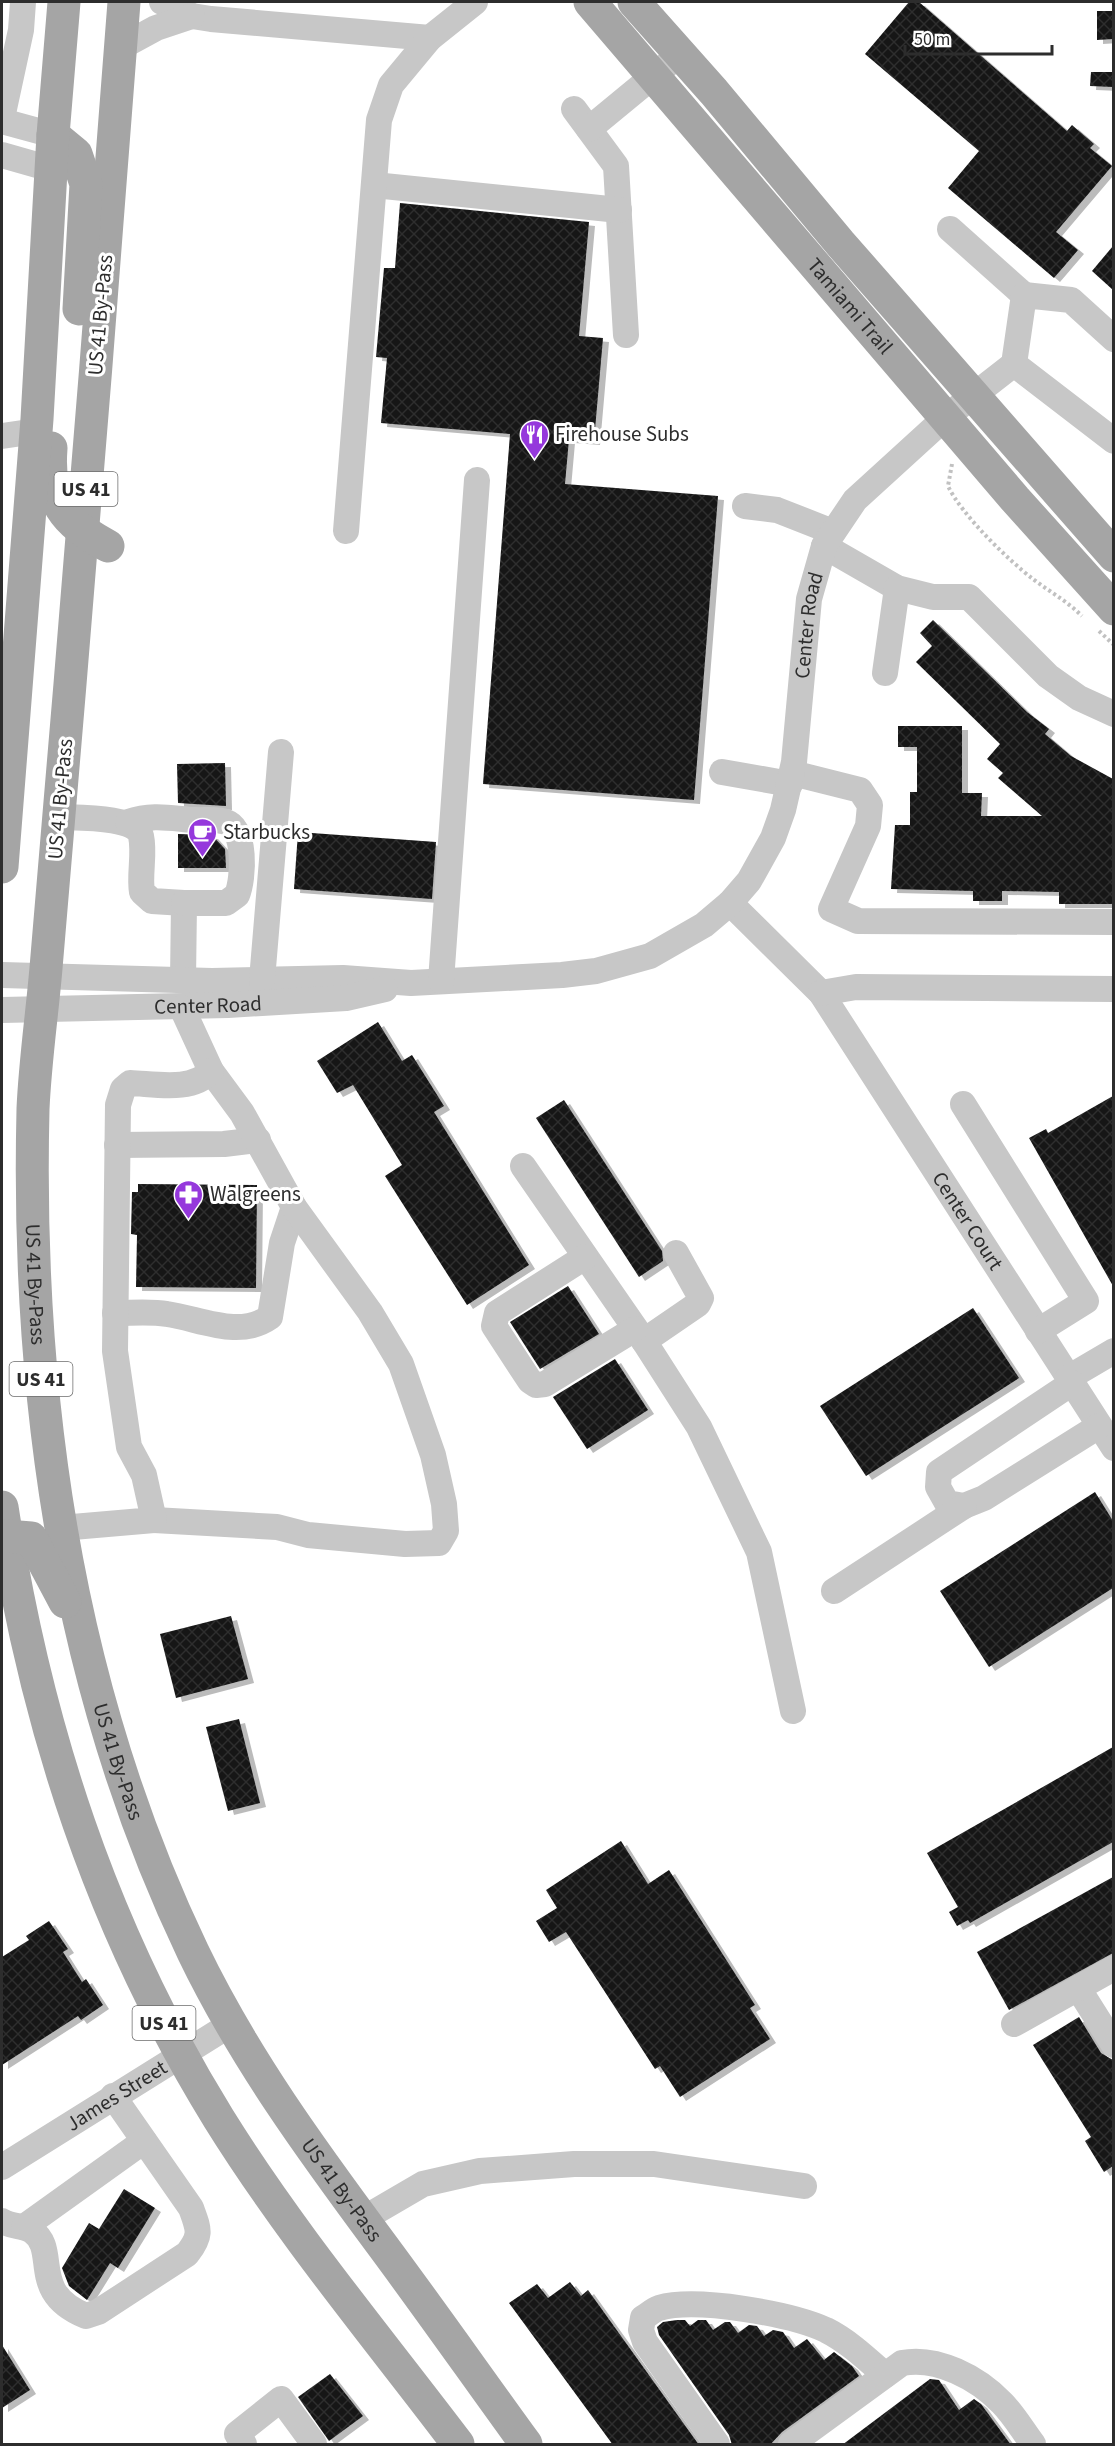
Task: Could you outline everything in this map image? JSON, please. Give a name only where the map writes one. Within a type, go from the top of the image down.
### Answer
[{"type":"main road","name":"US 41","points":[[2,867],[36,431],[53,135],[64,2]]},
{"type":"main road","name":"US 41 By-Pass","points":[[124,2],[88,450],[95,539],[58,817],[33,1110],[34,1261],[49,1459],[82,1632],[97,1693],[138,1822],[194,1954],[231,2024],[276,2097],[526,2445]]},
{"type":"main road","name":"Tamiami Trail","points":[[590,2],[1086,581],[1113,609]]},
{"type":"main road","name":"Tamiami Trail","points":[[634,2],[1113,556]]},
{"type":"main road","points":[[53,135],[76,154],[87,184],[74,374],[88,450]]},
{"type":"main road","points":[[49,214],[63,291],[50,462],[52,485],[62,509],[95,539]]},
{"type":"main road","points":[[2,647],[13,526],[36,431]]},
{"type":"main road","name":"US 41","points":[[3,1527],[45,1720],[72,1810],[130,1953],[181,2053],[220,2120],[271,2195],[458,2443]]},
{"type":"main road","points":[[3,1527],[31,1538],[82,1632]]},
{"type":"street","points":[[22,2],[21,30],[2,120],[53,135]]},
{"type":"street","points":[[162,2],[192,16],[430,38]]},
{"type":"street","points":[[346,531],[379,120],[391,84],[430,38],[475,2]]},
{"type":"street","points":[[121,47],[156,28],[192,16]]},
{"type":"street","points":[[589,129],[680,54]]},
{"type":"street","points":[[574,109],[616,166],[626,335]]},
{"type":"street","points":[[2,155],[51,169]]},
{"type":"street","points":[[374,185],[619,210]]},
{"type":"street","points":[[950,229],[1024,295],[1071,300],[1113,339]]},
{"type":"street","points":[[1024,295],[1014,364],[1113,441]]},
{"type":"street","name":"Center Road","points":[[2,975],[183,980],[343,978],[411,983],[562,975],[630,964],[650,956],[695,930],[730,903],[749,881],[773,838],[791,779],[809,599],[829,539],[855,500],[946,417],[1014,364]]},
{"type":"street","points":[[2,436],[36,431]]},
{"type":"street","points":[[441,981],[477,480]]},
{"type":"street","points":[[745,506],[777,510],[829,539],[897,588],[933,597],[969,597],[1048,676],[1080,698],[1113,714]]},
{"type":"street","points":[[885,673],[897,588]]},
{"type":"street","points":[[262,980],[281,752]]},
{"type":"street","points":[[722,772],[791,779],[860,790],[870,805],[868,826],[831,909],[858,921],[1113,922]]},
{"type":"street","points":[[58,817],[128,822],[145,816],[167,816],[224,821],[237,830],[240,843],[237,895],[226,903],[152,901],[144,896],[141,887],[141,836],[138,830],[128,822]]},
{"type":"street","points":[[183,980],[184,903]]},
{"type":"street","points":[[730,903],[821,993],[856,987],[1113,989]]},
{"type":"street","name":"Center Road","points":[[2,1010],[182,1008],[346,999],[411,983]]},
{"type":"street","name":"Center Court","points":[[821,993],[1113,1448]]},
{"type":"street","points":[[62,1528],[154,1520],[277,1527],[308,1535],[405,1544],[439,1543],[446,1531],[444,1504],[433,1455],[401,1364],[370,1312],[294,1207],[258,1140],[211,1071],[182,1008]]},
{"type":"street","points":[[154,1520],[144,1475],[129,1447],[115,1351],[118,1105],[123,1089],[130,1083],[184,1085],[205,1079],[211,1071]]},
{"type":"street","points":[[963,1104],[1086,1301],[1038,1331]]},
{"type":"street","points":[[117,1145],[224,1144],[258,1140]]},
{"type":"street","points":[[522,1166],[639,1335],[699,1427],[759,1552],[793,1711]]},
{"type":"street","points":[[115,1313],[165,1313],[230,1328],[257,1326],[270,1317],[282,1243],[294,1207]]},
{"type":"street","points":[[585,1257],[497,1313],[493,1319],[494,1326],[530,1381],[536,1385],[545,1384],[698,1304],[701,1298],[676,1253]]},
{"type":"street","points":[[964,1506],[947,1503],[938,1487],[939,1472],[1113,1351]]},
{"type":"street","points":[[834,1591],[964,1506],[984,1498],[1099,1426]]},
{"type":"street","points":[[1014,2024],[1113,1968]]},
{"type":"street","points":[[1078,1988],[1113,2045]]},
{"type":"street","name":"James Street","points":[[2,2168],[181,2053],[231,2024]]},
{"type":"street","points":[[13,2224],[34,2232],[43,2246],[49,2284],[54,2293],[71,2310],[86,2316],[98,2312],[187,2254],[197,2242],[199,2229],[191,2208],[113,2096]]},
{"type":"street","points":[[13,2224],[144,2141]]},
{"type":"street","points":[[363,2219],[423,2184],[480,2171],[574,2163],[654,2164],[804,2186]]},
{"type":"street","points":[[717,2445],[645,2342],[641,2330],[644,2318],[657,2309],[676,2305],[773,2314],[827,2331],[863,2354],[893,2369]]},
{"type":"street","points":[[791,2445],[893,2369],[918,2360],[943,2365],[976,2383],[1002,2403],[1033,2445]]},
{"type":"street","points":[[244,2445],[237,2434],[281,2399],[314,2445]]},
{"type":"building","points":[[909,2],[919,2],[1067,131],[1072,125],[1094,144],[1090,148],[1112,166],[1056,232],[1078,250],[1054,278],[948,188],[979,151],[865,54]]},
{"type":"building","points":[[1097,11],[1113,11],[1113,39],[1097,40]]},
{"type":"building","points":[[1091,72],[1113,72],[1113,87],[1090,86]]},
{"type":"building","points":[[400,203],[589,222],[579,336],[603,338],[594,441],[569,439],[565,484],[718,496],[694,800],[483,784],[510,434],[381,423],[387,358],[376,357],[384,268],[395,268]]},
{"type":"building","points":[[1113,246],[1113,290],[1092,271]]},
{"type":"building","points":[[933,620],[1027,712],[1049,729],[1045,734],[1071,756],[1113,779],[1113,904],[1059,904],[1059,892],[1002,891],[1002,901],[973,901],[973,891],[891,889],[895,825],[910,825],[910,792],[917,792],[917,747],[898,747],[898,726],[962,726],[962,793],[982,793],[981,816],[1042,816],[998,778],[1003,773],[987,759],[1000,744],[916,662],[932,646],[920,633]]},
{"type":"building","points":[[225,763],[226,806],[178,803],[177,764]]},
{"type":"building","points":[[298,832],[436,842],[432,899],[294,889]]},
{"type":"building","name":"Starbucks","points":[[178,834],[212,835],[225,849],[226,868],[178,868]]},
{"type":"building","points":[[378,1022],[402,1061],[412,1055],[444,1106],[434,1112],[529,1265],[467,1305],[385,1176],[402,1165],[353,1085],[337,1093],[317,1061]]},
{"type":"building","points":[[1113,1096],[1113,1286],[1029,1138],[1046,1129],[1048,1133]]},
{"type":"building","points":[[564,1100],[662,1251],[663,1261],[639,1277],[536,1118]]},
{"type":"building","name":"Walgreens","points":[[138,1184],[257,1185],[256,1288],[136,1287],[137,1235],[131,1234],[132,1192],[138,1192]]},
{"type":"building","points":[[568,1286],[599,1334],[540,1369],[510,1322]]},
{"type":"building","points":[[973,1308],[1019,1378],[866,1476],[820,1406]]},
{"type":"building","points":[[615,1359],[648,1410],[587,1449],[553,1397]]},
{"type":"building","points":[[1095,1492],[1113,1521],[1113,1588],[989,1667],[940,1591]]},
{"type":"building","points":[[231,1616],[248,1679],[176,1698],[160,1634]]},
{"type":"building","points":[[239,1719],[260,1803],[228,1811],[206,1727]]},
{"type":"building","points":[[1113,1747],[1113,1842],[970,1923],[968,1920],[957,1926],[949,1912],[958,1907],[927,1853]]},
{"type":"building","points":[[621,1841],[648,1884],[669,1870],[755,2005],[750,2008],[770,2039],[680,2097],[660,2066],[655,2069],[566,1932],[549,1942],[536,1921],[557,1908],[546,1890]]},
{"type":"building","points":[[1113,1877],[1113,1953],[1009,2010],[977,1952]]},
{"type":"building","points":[[49,1921],[68,1949],[63,1952],[82,1982],[86,1979],[103,2005],[81,2020],[78,2016],[2,2065],[2,1957],[29,1940],[26,1936]]},
{"type":"building","points":[[1079,2017],[1101,2053],[1113,2060],[1113,2166],[1104,2172],[1085,2141],[1091,2137],[1033,2045]]},
{"type":"building","points":[[124,2189],[155,2208],[118,2268],[110,2263],[87,2300],[69,2286],[62,2268],[89,2223],[99,2229]]},
{"type":"building","points":[[570,2282],[581,2296],[588,2290],[699,2445],[613,2445],[509,2303],[537,2284],[548,2298]]},
{"type":"building","points":[[685,2320],[690,2326],[698,2320],[706,2320],[713,2330],[725,2322],[730,2322],[738,2333],[749,2325],[757,2326],[764,2336],[773,2330],[783,2332],[794,2348],[807,2339],[824,2360],[834,2352],[852,2366],[859,2376],[782,2432],[770,2445],[732,2445],[729,2435],[659,2335],[657,2327],[663,2322]]},
{"type":"building","points":[[2,2345],[30,2390],[2,2408]]},
{"type":"building","points":[[330,2374],[363,2416],[329,2441],[298,2397]]},
{"type":"building","points":[[930,2379],[939,2380],[959,2410],[974,2399],[981,2404],[1011,2445],[842,2445]]},
{"type":"place","name":"Firehouse Subs","points":[[534,460]]},
{"type":"place","name":"Starbucks","points":[[202,858]]},
{"type":"place","name":"Walgreens","points":[[189,1220]]}]
